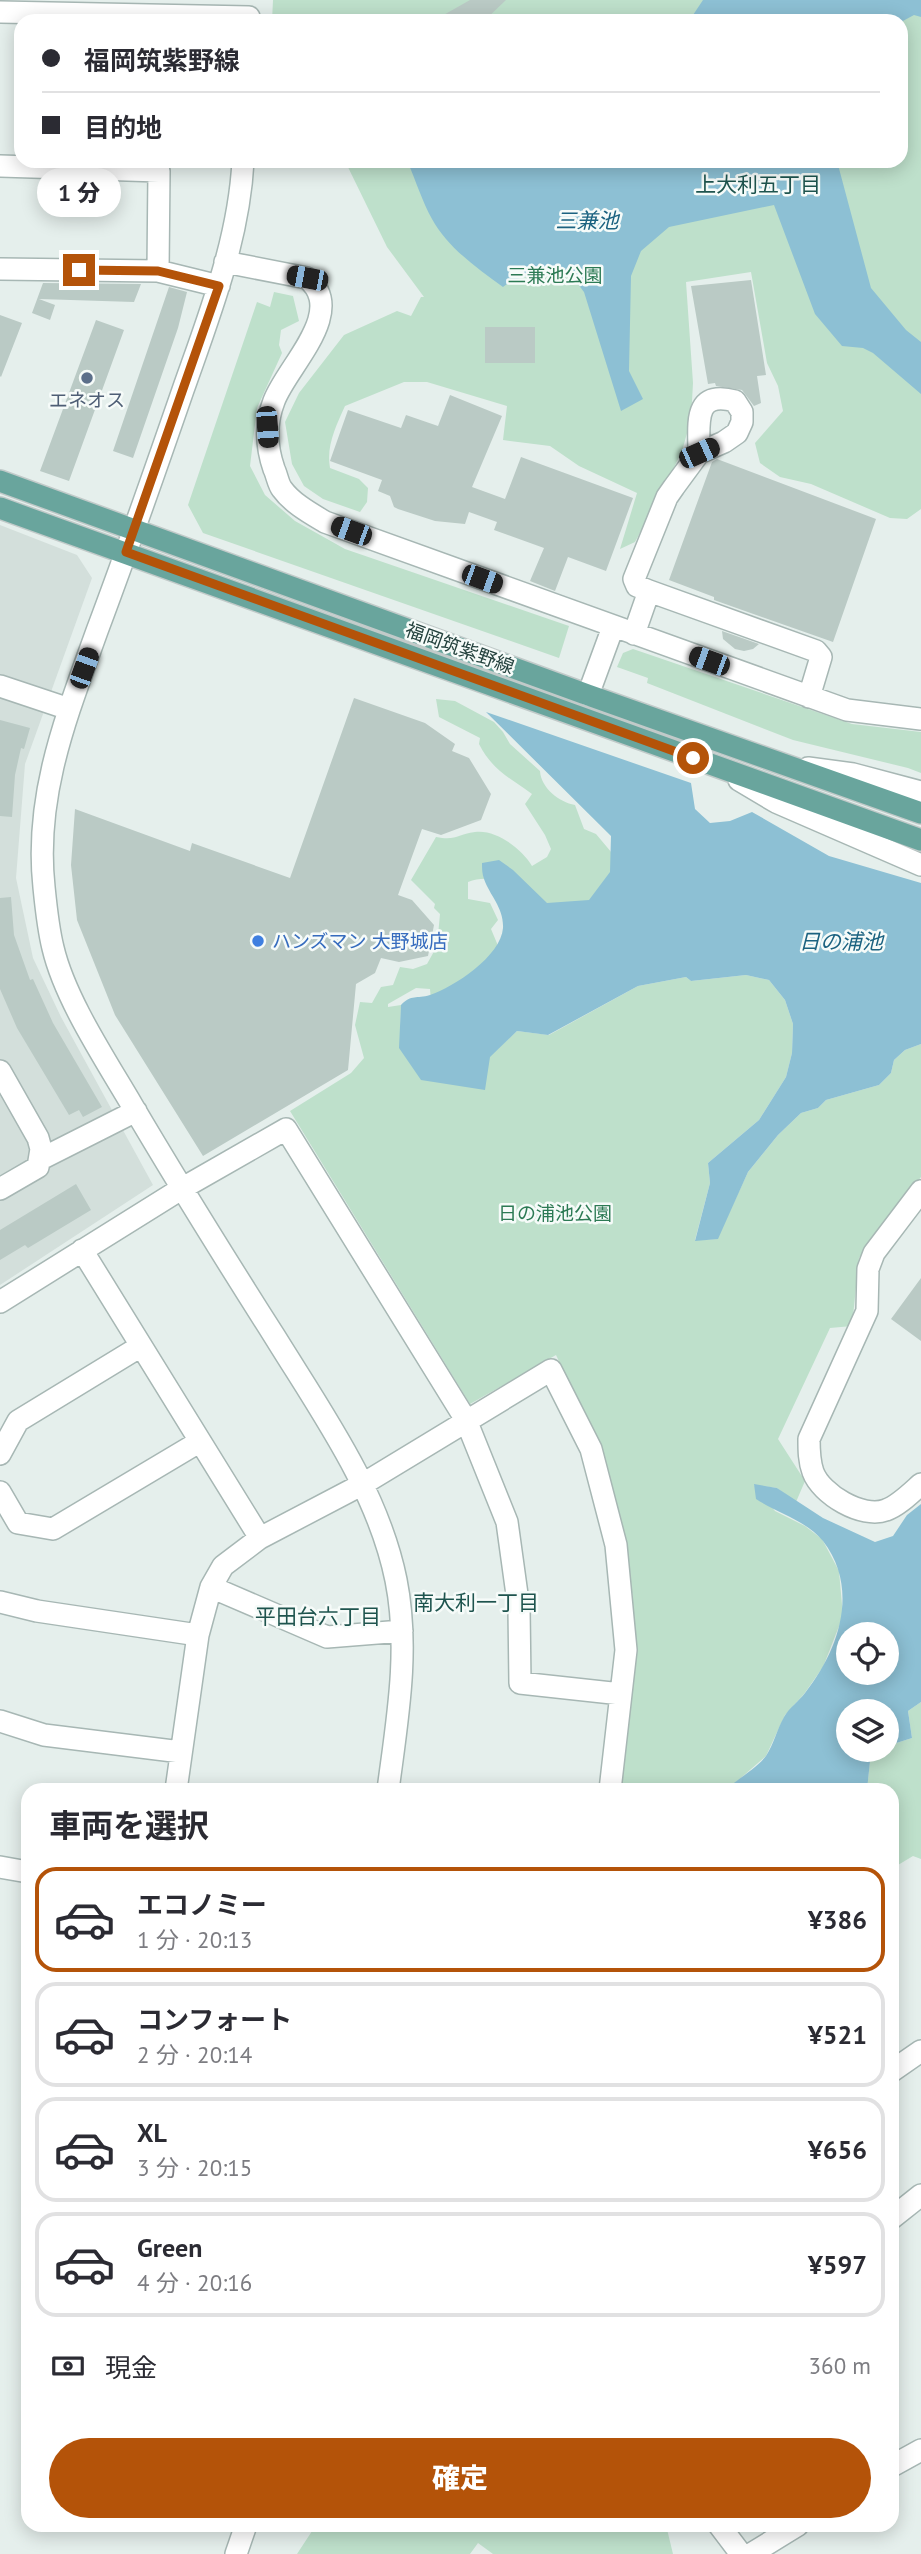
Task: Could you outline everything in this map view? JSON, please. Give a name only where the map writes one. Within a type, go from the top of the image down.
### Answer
[{"type":"main road","name":"福岡筑紫野線","points":[[0,481],[921,813]]},
{"type":"main road","name":"福岡筑紫野線","points":[[0,508],[921,840]]},
{"type":"street","points":[[0,12],[249,13]]},
{"type":"street","points":[[64,168],[159,171],[158,271]]},
{"type":"street","points":[[243,168],[219,286],[69,709],[51,772],[43,819],[43,884],[53,950],[78,1010],[181,1189],[363,1484],[382,1529],[396,1580],[402,1631],[400,1705],[389,1783]]},
{"type":"street","points":[[225,262],[307,278],[319,293],[320,320],[275,399],[267,427],[269,454],[282,489],[325,522],[847,710],[921,719]]},
{"type":"street","points":[[0,269],[158,271],[219,286]]},
{"type":"street","points":[[699,453],[667,497],[636,570],[634,579],[637,586],[816,651],[821,657],[821,664],[810,697]]},
{"type":"street","points":[[588,695],[649,591]]},
{"type":"street","points":[[0,686],[69,709]]},
{"type":"street","points":[[788,765],[853,774],[921,792]]},
{"type":"street","points":[[718,767],[776,802],[894,855],[921,864]]},
{"type":"street","points":[[0,1071],[38,1138],[41,1159],[32,1172],[0,1189]]},
{"type":"street","points":[[41,1159],[136,1111]]},
{"type":"street","points":[[0,1302],[181,1189],[286,1129],[466,1420],[508,1522],[519,1609],[520,1683],[621,1694]]},
{"type":"street","points":[[921,1191],[888,1231],[874,1253],[868,1269],[867,1311],[809,1439],[813,1475],[835,1497],[849,1506],[870,1511],[888,1510],[921,1485]]},
{"type":"street","points":[[82,1250],[260,1538]]},
{"type":"street","points":[[0,1454],[18,1421],[141,1346]]},
{"type":"street","points":[[177,1783],[198,1635],[211,1587],[223,1566],[260,1538],[363,1484],[551,1370],[591,1449],[616,1545],[625,1650],[611,1783]]},
{"type":"street","points":[[0,1492],[18,1523],[53,1529],[199,1442]]},
{"type":"street","points":[[211,1587],[327,1637],[402,1631]]},
{"type":"street","points":[[0,1602],[37,1611],[198,1635]]},
{"type":"street","points":[[0,1721],[44,1735],[181,1752]]},
{"type":"street","points":[[0,1867],[21,1870]]},
{"type":"street","points":[[899,2066],[921,2051]]},
{"type":"street","points":[[899,2212],[921,2195]]},
{"type":"street","points":[[899,2462],[921,2450]]},
{"type":"street","points":[[236,2554],[244,2532]]},
{"type":"street","points":[[724,2532],[741,2554]]},
{"type":"street","points":[[751,2554],[787,2532]]},
{"type":"shaded area","points":[[0,525],[77,555],[92,578],[25,764],[16,878],[33,958],[61,1017],[153,1185],[0,1285]]},
{"type":"green space","name":"三兼池公園","points":[[273,0],[921,0],[921,509],[907,519],[890,518],[811,484],[780,477],[760,463],[755,443],[783,411],[778,386],[767,363],[751,272],[686,282],[693,383],[691,419],[682,451],[635,542],[620,549],[637,493],[579,466],[550,446],[503,440],[507,406],[427,382],[404,382],[345,406],[331,444],[330,468],[359,479],[368,488],[367,502],[360,512],[323,499],[304,486],[292,464],[285,422],[299,393],[344,335],[397,311],[411,316],[421,297],[424,297],[387,247],[348,168],[908,168],[908,14],[272,14]]},
{"type":"green space","points":[[274,292],[293,296],[299,321],[281,330],[279,345],[282,353],[257,408],[250,466],[265,495],[295,521],[345,549],[569,626],[559,658],[203,533],[188,505],[257,302],[270,307]]},
{"type":"green space","points":[[633,649],[852,724],[921,732],[921,773],[793,740],[647,683],[648,678],[617,667],[623,653]]},
{"type":"green space","name":"日の浦池公園","points":[[436,699],[455,701],[494,722],[510,744],[540,771],[547,788],[563,801],[575,805],[584,829],[596,834],[617,859],[601,896],[563,919],[518,888],[506,883],[493,879],[468,882],[468,899],[490,903],[498,920],[491,929],[504,960],[431,1001],[430,989],[416,988],[388,1004],[388,1007],[401,1005],[400,1048],[489,1057],[517,1031],[549,1035],[638,986],[686,977],[691,981],[746,975],[769,980],[785,1000],[793,1024],[792,1053],[786,1077],[759,1120],[708,1163],[710,1183],[695,1240],[717,1239],[748,1172],[778,1135],[801,1113],[818,1108],[826,1100],[879,1085],[891,1073],[894,1060],[905,1050],[921,1044],[921,1177],[859,1258],[852,1326],[830,1328],[778,1439],[805,1481],[796,1502],[777,1488],[754,1485],[775,1511],[805,1526],[822,1539],[839,1571],[843,1616],[841,1622],[836,1622],[836,1634],[823,1667],[785,1715],[766,1756],[735,1783],[622,1783],[630,1696],[633,1598],[619,1524],[597,1441],[556,1355],[470,1404],[290,1111],[351,1073],[364,1058],[355,1025],[360,1002],[372,1003],[381,987],[393,985],[400,967],[413,969],[427,964],[437,946],[440,914],[434,908],[435,904],[411,880],[436,837],[453,838],[483,832],[508,842],[522,853],[532,866],[547,857],[551,849],[525,804],[532,794],[496,767],[479,744],[480,738],[439,717]]},
{"type":"green space","points":[[921,1702],[921,1859],[913,1856],[899,1864],[899,1783],[868,1783],[870,1762],[899,1762],[899,1742],[912,1738],[908,1711]]},
{"type":"green space","points":[[311,2532],[668,2532],[673,2554],[493,2554],[478,2543],[470,2554],[297,2554]]},
{"type":"water","points":[[703,0],[921,0],[921,17],[914,15],[908,18],[908,14],[694,14]]},
{"type":"water","name":"三兼池","points":[[410,168],[839,168],[871,288],[906,330],[921,342],[921,394],[873,353],[863,348],[842,346],[815,314],[774,205],[669,227],[641,251],[631,276],[629,371],[643,399],[621,411],[584,292],[577,283],[565,275],[547,273],[528,276],[503,287],[464,257],[446,239],[425,205]]},
{"type":"water","name":"日の浦池","points":[[486,712],[691,783],[695,809],[710,823],[730,821],[752,812],[829,856],[921,883],[921,1044],[905,1050],[894,1060],[891,1073],[879,1085],[826,1100],[818,1108],[801,1113],[778,1135],[748,1172],[718,1239],[695,1241],[710,1183],[708,1163],[759,1120],[786,1077],[792,1053],[793,1024],[785,1000],[769,980],[746,975],[691,981],[686,977],[638,986],[548,1035],[517,1031],[490,1057],[485,1090],[421,1080],[399,1048],[401,1005],[411,998],[440,991],[463,978],[485,959],[500,939],[503,921],[484,879],[482,863],[499,860],[547,903],[589,900],[610,872],[611,836]]},
{"type":"water","points":[[754,1484],[777,1488],[823,1518],[875,1542],[893,1536],[907,1515],[921,1504],[921,1702],[908,1711],[912,1738],[899,1742],[899,1699],[836,1699],[836,1762],[870,1762],[868,1783],[735,1783],[766,1756],[784,1717],[817,1676],[836,1636],[836,1685],[899,1685],[899,1622],[840,1622],[843,1599],[841,1579],[834,1560],[823,1541],[800,1523],[756,1499]]},
{"type":"building","points":[[470,0],[506,0],[491,14],[445,14]]},
{"type":"building","points":[[751,280],[766,375],[757,376],[761,403],[754,406],[742,390],[716,386],[715,383],[708,384],[691,286]]},
{"type":"building","points":[[43,283],[141,284],[134,302],[39,299],[55,305],[50,320],[32,313]]},
{"type":"building","points":[[169,287],[187,292],[178,328],[133,458],[113,451]]},
{"type":"building","points":[[0,315],[22,323],[1,377],[0,376]]},
{"type":"building","points":[[96,320],[124,330],[69,481],[40,471]]},
{"type":"building","points":[[485,327],[535,327],[535,363],[485,363]]},
{"type":"building","points":[[450,395],[502,416],[472,487],[505,499],[521,457],[633,498],[606,571],[568,557],[555,591],[530,581],[544,548],[494,530],[497,522],[469,512],[465,524],[435,521],[398,509],[394,507],[390,496],[378,491],[382,480],[330,461],[348,410],[401,428],[406,415],[438,426]]},
{"type":"building","points":[[717,459],[876,519],[833,642],[714,600],[714,597],[669,580],[712,462]]},
{"type":"building","points":[[722,631],[759,644],[744,651],[735,649],[723,639]]},
{"type":"building","name":"ハンズマン 大野城店","points":[[354,698],[425,723],[455,744],[452,751],[469,758],[491,794],[481,820],[441,835],[422,829],[398,895],[412,900],[434,925],[428,956],[399,962],[381,958],[375,973],[356,984],[348,1070],[203,1156],[115,1015],[77,920],[71,865],[75,809],[190,851],[192,843],[290,878]]},
{"type":"building","points":[[0,720],[30,728],[24,749],[21,748],[15,775],[12,817],[0,816]]},
{"type":"building","points":[[11,897],[14,935],[30,980],[33,979],[53,1023],[102,1107],[83,1117],[79,1110],[69,1115],[17,1028],[0,989],[0,898]]},
{"type":"building","points":[[76,1184],[91,1210],[28,1248],[25,1245],[0,1260],[0,1230]]},
{"type":"building","points":[[921,1278],[921,1341],[891,1319]]},
{"type":"place","name":"エネオス","points":[[87,378]]},
{"type":"place","name":"ハンズマン 大野城店","points":[[258,941]]},
{"type":"district","name":"上大利五丁目","points":[[758,185]]},
{"type":"district","name":"南大利一丁目","points":[[476,1603]]},
{"type":"district","name":"平田台六丁目","points":[[318,1617]]},
{"type":"route","points":[[79,270],[158,271],[219,286],[126,552],[693,758]]}]
